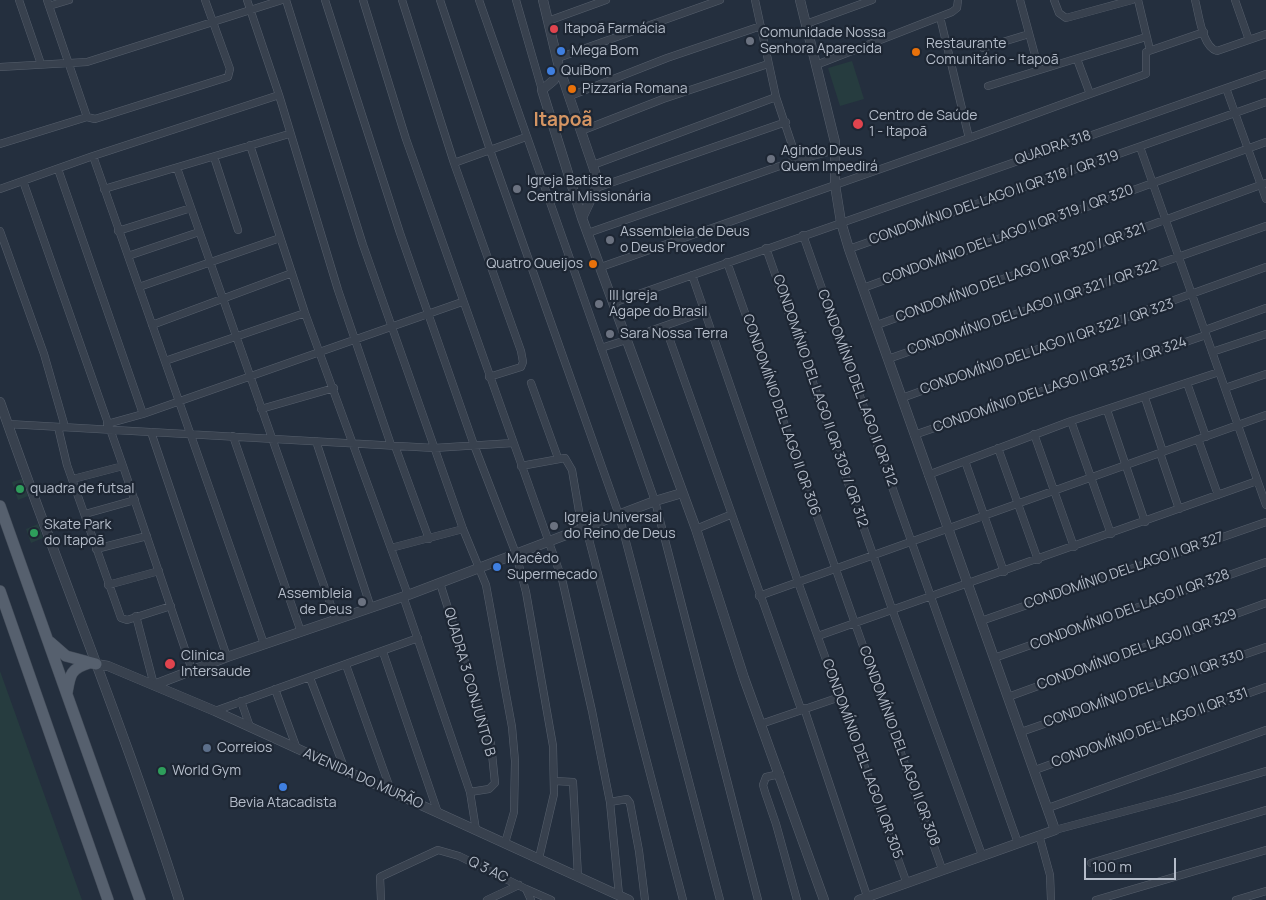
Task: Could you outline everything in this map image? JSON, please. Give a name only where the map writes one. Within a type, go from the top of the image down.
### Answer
[{"type":"main road","points":[[0,506],[140,900]]},
{"type":"main road","points":[[0,591],[108,900]]},
{"type":"main road","points":[[48,639],[63,654],[92,664]]},
{"type":"main road","points":[[67,695],[72,671],[78,666],[92,664]]},
{"type":"street","points":[[19,0],[41,64]]},
{"type":"street","points":[[69,0],[48,3],[70,62],[86,116],[90,119],[100,118],[228,77],[230,69],[211,21],[205,0]]},
{"type":"street","points":[[247,0],[279,95],[324,247],[355,340],[429,539]]},
{"type":"street","points":[[0,67],[87,62],[211,21],[282,0]]},
{"type":"street","points":[[286,0],[363,245],[434,448],[488,594],[512,727],[515,761],[514,812],[505,843]]},
{"type":"street","points":[[325,0],[372,151],[474,445],[516,554],[526,592],[549,722],[555,781],[548,823],[539,858]]},
{"type":"street","points":[[362,0],[406,139],[462,302],[562,579],[578,646],[610,802],[619,895]]},
{"type":"street","points":[[402,0],[454,163],[522,358],[521,367],[489,377]]},
{"type":"street","points":[[440,0],[490,150],[619,515],[720,900]]},
{"type":"street","points":[[479,0],[655,501],[758,900]]},
{"type":"street","points":[[516,0],[582,218],[696,529],[761,724],[824,900]]},
{"type":"street","points":[[543,0],[559,62],[597,178],[594,192],[582,218]]},
{"type":"street","points":[[548,21],[606,0]]},
{"type":"street","points":[[559,62],[720,0]]},
{"type":"street","points":[[755,0],[776,97],[786,122],[797,160]]},
{"type":"street","points":[[800,0],[836,150],[835,185],[841,222],[849,249],[1055,830]]},
{"type":"street","points":[[806,24],[872,0]]},
{"type":"street","points":[[816,65],[940,18],[956,8],[958,0]]},
{"type":"street","points":[[1020,0],[1039,70]]},
{"type":"street","points":[[1054,0],[1059,13],[1066,18],[1147,0]]},
{"type":"street","points":[[1195,0],[1210,48],[1217,52],[1266,34]]},
{"type":"street","points":[[1235,0],[1249,40]]},
{"type":"street","points":[[1136,1],[1150,50]]},
{"type":"street","points":[[940,18],[969,138]]},
{"type":"street","points":[[570,96],[667,58],[761,26]]},
{"type":"street","points":[[600,267],[1146,74],[1145,54],[1150,50],[1204,32]]},
{"type":"street","points":[[983,48],[1030,34]]},
{"type":"street","points":[[988,86],[1146,37]]},
{"type":"street","points":[[1077,59],[1090,94]]},
{"type":"street","points":[[542,90],[554,80],[559,62]]},
{"type":"street","points":[[581,131],[663,99],[768,64]]},
{"type":"street","name":"QUADRA 318","points":[[613,303],[802,235],[1266,74]]},
{"type":"street","points":[[554,80],[565,81]]},
{"type":"street","points":[[1226,88],[1247,148],[1263,184],[1266,200]]},
{"type":"street","points":[[0,189],[93,156],[279,95]]},
{"type":"street","points":[[593,165],[776,97]]},
{"type":"street","name":"CONDOMÍNIO DEL LAGO II QR 318 / QR 319","points":[[849,249],[1266,102]]},
{"type":"street","points":[[0,144],[86,116]]},
{"type":"street","points":[[574,192],[583,198],[594,192],[786,122]]},
{"type":"street","points":[[104,189],[289,134]]},
{"type":"street","points":[[454,163],[526,137]]},
{"type":"street","name":"CONDOMÍNIO DEL LAGO II QR 319 / QR 320","points":[[863,288],[1266,142]]},
{"type":"street","points":[[250,145],[305,313],[391,548],[418,638],[470,792],[476,830]]},
{"type":"street","points":[[1140,147],[1266,506]]},
{"type":"street","points":[[588,233],[797,160],[836,150]]},
{"type":"street","points":[[93,156],[264,644]]},
{"type":"street","points":[[214,156],[238,230]]},
{"type":"street","points":[[177,168],[260,409],[336,620]]},
{"type":"street","points":[[58,169],[143,414]]},
{"type":"street","points":[[23,181],[135,500],[192,670]]},
{"type":"street","name":"CONDOMÍNIO DEL LAGO II QR 320 / QR 321","points":[[877,325],[1263,184]]},
{"type":"street","points":[[118,231],[191,208]]},
{"type":"street","name":"CONDOMÍNIO DEL LAGO II QR 321 / QR 322","points":[[888,359],[1266,226]]},
{"type":"street","points":[[0,231],[44,354],[62,427],[63,452],[120,618],[127,620],[171,606]]},
{"type":"street","points":[[128,256],[198,232]]},
{"type":"street","name":"CONDOMÍNIO DEL LAGO II QR 312","points":[[802,235],[1018,843]]},
{"type":"street","points":[[140,287],[280,238]]},
{"type":"street","name":"CONDOMÍNIO DEL LAGO II QR 309 / QR 312","points":[[766,248],[892,610],[982,855]]},
{"type":"street","name":"CONDOMÍNIO DEL LAGO II QR 306","points":[[728,262],[855,624]]},
{"type":"street","name":"CONDOMÍNIO DEL LAGO II QR 322 / QR 323","points":[[902,398],[1266,268]]},
{"type":"street","points":[[152,325],[292,273]]},
{"type":"street","name":"CONDOMÍNIO DEL LAGO II QR 305","points":[[692,275],[798,582],[906,881]]},
{"type":"street","points":[[108,426],[462,302]]},
{"type":"street","name":"CONDOMÍNIO DEL LAGO II QR 323 / QR 324","points":[[914,435],[1206,333],[1266,308]]},
{"type":"street","points":[[650,331],[704,312]]},
{"type":"street","points":[[165,361],[305,313]]},
{"type":"street","points":[[665,326],[730,515],[802,709],[863,898],[942,868],[1039,835],[1266,771]]},
{"type":"street","points":[[1212,352],[1266,334]]},
{"type":"street","points":[[601,348],[626,340]]},
{"type":"street","points":[[928,475],[1034,434],[1220,372]]},
{"type":"street","points":[[1225,388],[1266,374]]},
{"type":"street","points":[[1187,382],[1218,495]]},
{"type":"street","points":[[532,383],[558,458]]},
{"type":"street","points":[[260,409],[334,388]]},
{"type":"street","points":[[1145,398],[1180,509]]},
{"type":"street","points":[[0,402],[92,664],[130,756],[179,900]]},
{"type":"street","points":[[1107,410],[1145,522]]},
{"type":"street","points":[[759,596],[911,540],[1266,415]]},
{"type":"street","points":[[1071,421],[1111,534]]},
{"type":"street","points":[[8,424],[62,427],[108,426],[151,432],[270,437],[434,448],[513,443]]},
{"type":"street","points":[[151,432],[227,657]]},
{"type":"street","points":[[1034,434],[1074,547]]},
{"type":"street","points":[[233,436],[300,632]]},
{"type":"street","points":[[316,441],[370,608]]},
{"type":"street","points":[[998,448],[1038,560]]},
{"type":"street","points":[[521,466],[558,458],[566,458],[569,462],[584,528],[682,900]]},
{"type":"street","points":[[965,461],[1004,572]]},
{"type":"street","points":[[73,480],[123,466]]},
{"type":"street","points":[[818,636],[1038,560],[1257,481]]},
{"type":"street","points":[[136,616],[154,685],[227,657],[440,583],[655,501],[682,493]]},
{"type":"street","points":[[85,514],[135,500]]},
{"type":"street","points":[[696,529],[730,515]]},
{"type":"street","name":"CONDOMÍNIO DEL LAGO II QR 327","points":[[982,621],[1266,522]]},
{"type":"street","points":[[391,548],[463,528]]},
{"type":"street","points":[[96,549],[147,536]]},
{"type":"street","name":"CONDOMÍNIO DEL LAGO II QR 328","points":[[994,658],[1266,562]]},
{"type":"street","points":[[108,585],[159,571]]},
{"type":"street","name":"QUADRA 3 CONJUNTO B","points":[[440,583],[491,744],[495,783],[489,789],[470,792]]},
{"type":"street","name":"CONDOMÍNIO DEL LAGO II QR 329","points":[[1008,697],[1266,603]]},
{"type":"street","name":"CONDOMÍNIO DEL LAGO II QR 308","points":[[855,624],[942,868]]},
{"type":"street","points":[[215,711],[418,638]]},
{"type":"street","name":"CONDOMÍNIO DEL LAGO II QR 330","points":[[1021,732],[1266,647]]},
{"type":"street","points":[[382,652],[438,813]]},
{"type":"street","name":"AVENIDA DO MURÃO","points":[[92,664],[108,666],[215,711],[629,900]]},
{"type":"street","points":[[346,665],[391,791]]},
{"type":"street","points":[[310,678],[345,770]]},
{"type":"street","name":"CONDOMÍNIO DEL LAGO II QR 331","points":[[1035,770],[1266,687]]},
{"type":"street","points":[[275,689],[297,750]]},
{"type":"street","points":[[761,724],[840,697]]},
{"type":"street","points":[[241,701],[250,727]]},
{"type":"street","points":[[1048,808],[1266,730]]},
{"type":"street","points":[[780,774],[766,777],[763,785],[797,900]]},
{"type":"street","points":[[555,781],[573,782],[578,877]]},
{"type":"street","points":[[610,802],[627,799],[630,802],[639,850],[645,900]]},
{"type":"street","points":[[1091,863],[1266,810]]},
{"type":"street","points":[[1039,835],[1050,875],[1051,900]]},
{"type":"street","name":"Q 3 AC","points":[[381,900],[380,877],[438,850],[459,856],[551,900]]},
{"type":"street","points":[[1096,900],[1266,850]]},
{"type":"street","points":[[487,900],[523,887],[531,900]]},
{"type":"street","points":[[1236,900],[1266,891]]},
{"type":"green space","points":[[852,61],[864,99],[840,106],[828,68]]},
{"type":"green space","name":"quadra de futsal","points":[[22,479],[28,496],[18,500],[12,482]]},
{"type":"green space","name":"Skate Park do Itapoã","points":[[38,524],[43,538],[31,543],[26,529]]},
{"type":"green space","points":[[0,671],[82,900],[0,900]]},
{"type":"place","name":"Itapoã Farmácia","points":[[554,29]]},
{"type":"place","name":"Comunidade Nossa Senhora Aparecida","points":[[750,41]]},
{"type":"place","name":"Mega Bom","points":[[561,51]]},
{"type":"place","name":"Restaurante Comunitário - Itapoã","points":[[916,52]]},
{"type":"place","name":"QuiBom","points":[[551,71]]},
{"type":"place","name":"Pizzaria Romana","points":[[572,89]]},
{"type":"place","name":"Centro de Saúde 1 - Itapoã","points":[[858,124]]},
{"type":"place","name":"Agindo Deus Quem Impedirá","points":[[771,159]]},
{"type":"place","name":"Igreja Batista Central Missionária","points":[[517,189]]},
{"type":"place","name":"Assembleia de Deus o Deus Provedor","points":[[610,240]]},
{"type":"place","name":"Quatro Queijos","points":[[593,264]]},
{"type":"place","name":"III Igreja Ágape do Brasil","points":[[599,304]]},
{"type":"place","name":"Sara Nossa Terra","points":[[610,334]]},
{"type":"place","name":"quadra de futsal","points":[[20,489]]},
{"type":"place","name":"Igreja Universal do Reino de Deus","points":[[554,526]]},
{"type":"place","name":"Skate Park do Itapoã","points":[[34,533]]},
{"type":"place","name":"Macêdo Supermecado","points":[[497,567]]},
{"type":"place","name":"Assembleia de Deus","points":[[362,602]]},
{"type":"place","name":"Clinica Intersaude","points":[[170,664]]},
{"type":"place","name":"Correios","points":[[207,748]]},
{"type":"place","name":"World Gym","points":[[162,771]]},
{"type":"place","name":"Bevia Atacadista","points":[[283,787]]},
{"type":"district","name":"Itapoã","points":[[563,121]]}]
